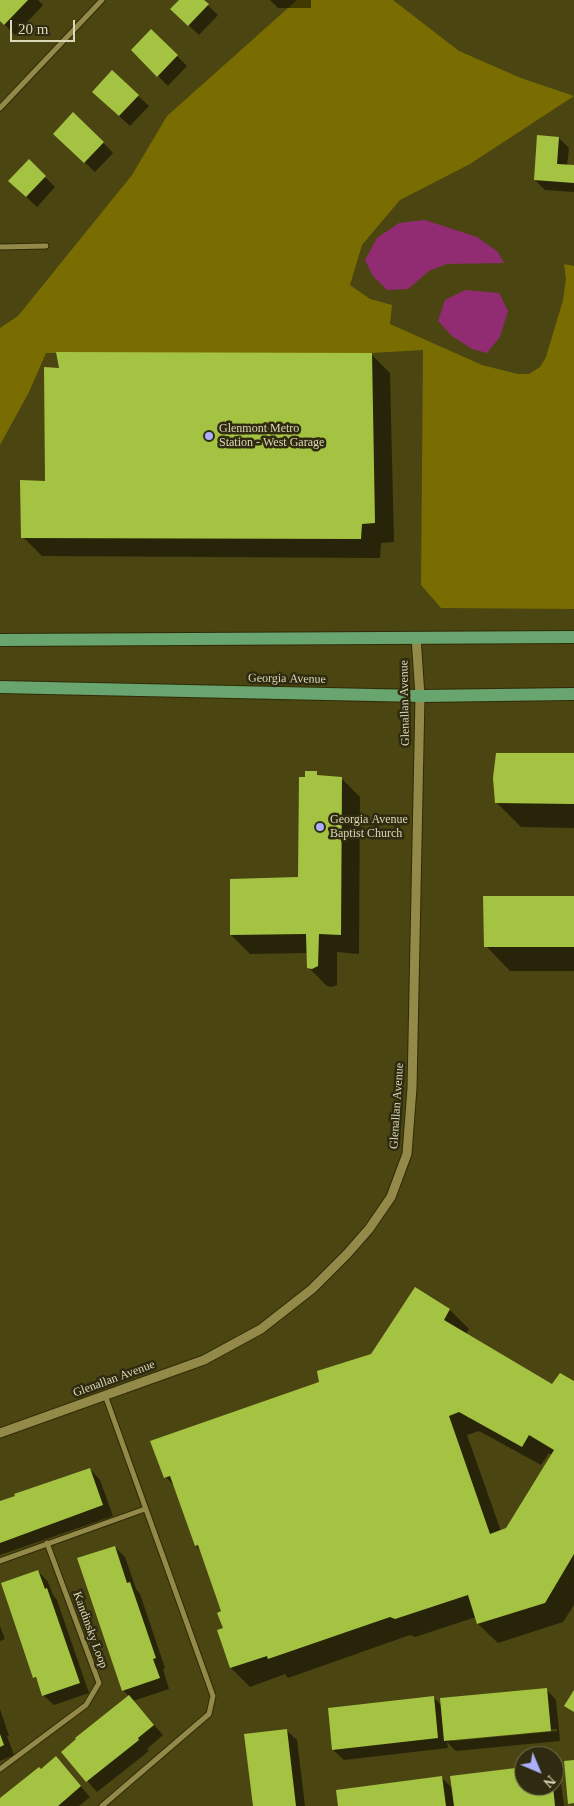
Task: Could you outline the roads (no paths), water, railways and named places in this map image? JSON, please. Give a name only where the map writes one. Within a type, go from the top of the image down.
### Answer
[{"type":"main road","points":[[0,640],[574,637]]},
{"type":"main road","name":"Georgia Avenue","points":[[0,686],[420,696],[574,694]]},
{"type":"street","points":[[0,108],[102,0]]},
{"type":"street","points":[[0,247],[46,246]]},
{"type":"street","name":"Glenallan Avenue","points":[[0,1434],[204,1360],[261,1329],[312,1289],[347,1254],[369,1229],[391,1197],[406,1154],[412,1088],[420,696],[416,637]]},
{"type":"street","points":[[102,1806],[209,1714],[213,1696],[105,1395]]},
{"type":"street","points":[[0,1560],[145,1509]]},
{"type":"street","name":"Kandinsky Loop","points":[[0,1768],[86,1705],[99,1683],[47,1543]]},
{"type":"place","name":"Glenmont Metro Station - West Garage","points":[[209,436]]},
{"type":"place","name":"Georgia Avenue Baptist Church","points":[[320,827]]}]
